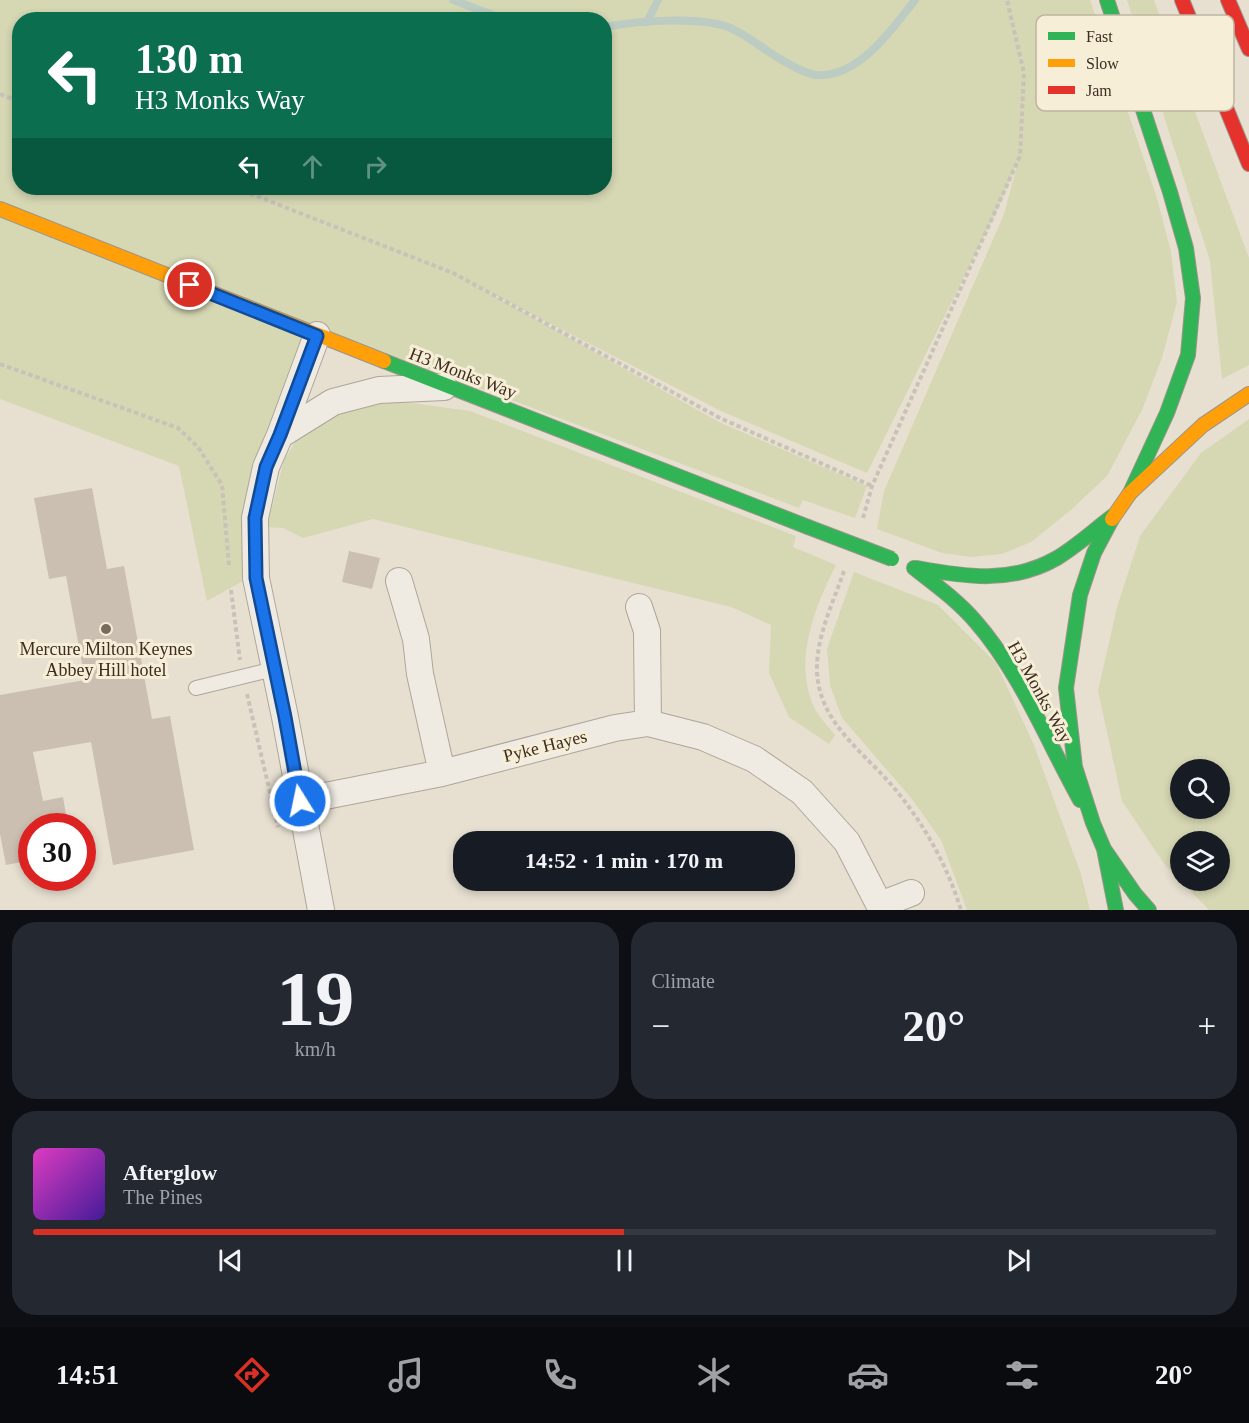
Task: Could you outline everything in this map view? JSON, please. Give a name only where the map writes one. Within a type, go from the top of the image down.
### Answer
[{"type":"main road","points":[[1107,0],[1112,15]]},
{"type":"main road","points":[[1182,0],[1188,15]]},
{"type":"main road","points":[[1228,0],[1249,49]]},
{"type":"main road","points":[[1130,493],[1167,413],[1188,356],[1193,298],[1186,248],[1143,111]]},
{"type":"main road","points":[[1227,111],[1249,164]]},
{"type":"main road","name":"H3 Monks Way","points":[[0,209],[317,336],[914,568],[990,578],[1018,575],[1049,563],[1113,516]]},
{"type":"main road","points":[[1149,910],[1104,849],[1075,767],[1066,688],[1080,595],[1094,553],[1113,516],[1130,493],[1203,425],[1249,394]]},
{"type":"main road","name":"H3 Monks Way","points":[[914,568],[960,605],[986,634],[1005,661],[1030,703],[1051,748],[1093,823]]},
{"type":"main road","points":[[1104,849],[1116,910]]},
{"type":"street","points":[[317,336],[266,467],[255,518],[256,578],[321,910]]},
{"type":"street","points":[[280,435],[333,402],[379,390],[450,387]]},
{"type":"street","points":[[399,580],[416,639],[420,674],[442,772]]},
{"type":"street","points":[[639,607],[647,631],[648,723]]},
{"type":"street","name":"Pyke Hayes","points":[[300,801],[442,772],[615,728],[648,723],[703,737],[754,759],[802,792],[848,843],[881,908],[911,893]]},
{"type":"lane","points":[[196,688],[274,669]]},
{"type":"path","points":[[862,520],[873,486],[1020,156],[1024,73],[1007,0]]},
{"type":"path","points":[[254,195],[453,273],[720,418],[873,486]]},
{"type":"path","points":[[0,364],[178,428],[198,447],[222,485],[230,576]]},
{"type":"path","points":[[848,561],[818,644],[817,672],[824,706],[840,731],[899,793],[929,837],[953,883],[961,910]]},
{"type":"path","points":[[231,587],[243,677],[281,838]]},
{"type":"green space","points":[[0,0],[1090,0],[1095,15],[1036,15],[1036,111],[1128,111],[1157,198],[1171,252],[1177,302],[1162,358],[1142,410],[1107,476],[1072,509],[1031,542],[1002,554],[972,557],[942,553],[877,529],[884,491],[1004,214],[1018,162],[998,208],[867,473],[723,412],[475,285],[719,422],[867,486],[855,518],[803,500],[799,508],[0,208]]},
{"type":"green space","points":[[1127,0],[1154,0],[1160,15],[1132,15]]},
{"type":"green space","points":[[1162,111],[1195,111],[1249,258],[1249,365],[1222,379],[1210,261]]},
{"type":"green space","points":[[0,209],[317,335],[280,435],[256,578],[243,581],[207,601],[179,466],[0,399]]},
{"type":"green space","points":[[382,399],[470,411],[796,536],[793,547],[836,565],[814,617],[806,654],[808,691],[815,709],[835,735],[829,744],[789,717],[769,673],[771,625],[731,607],[373,519],[303,538],[283,528],[267,527],[284,460],[299,436],[336,411]]},
{"type":"green space","points":[[1249,419],[1249,910],[1209,910],[1190,891],[1230,891],[1230,831],[1170,831],[1170,870],[1122,801],[1098,691],[1117,607],[1140,536],[1201,453]]},
{"type":"green space","points":[[854,572],[938,605],[996,663],[1034,745],[1081,874],[1090,910],[967,910],[941,840],[912,799],[842,718],[830,685],[827,649]]},
{"type":"building","name":"Mercure Milton Keynes Abbey Hill hotel","points":[[92,488],[107,569],[124,566],[152,719],[170,716],[194,850],[113,865],[91,742],[33,752],[43,801],[63,797],[66,813],[18,813],[18,863],[6,865],[0,834],[0,695],[85,680],[66,576],[49,579],[34,498]]},
{"type":"building","points":[[349,551],[380,558],[372,589],[342,582]]},
{"type":"waterway","points":[[453,0],[485,12]]},
{"type":"waterway","points":[[647,22],[658,0]]},
{"type":"waterway","points":[[612,26],[667,21],[715,24],[735,30],[801,70],[816,75],[832,74],[846,69],[873,50],[915,0]]},
{"type":"traffic: fast","points":[[1107,0],[1112,15]]},
{"type":"traffic: fast","points":[[1130,493],[1167,413],[1188,355],[1193,298],[1186,248],[1143,111]]},
{"type":"traffic: fast","points":[[384,361],[808,527]]},
{"type":"traffic: fast","points":[[917,568],[971,576],[1023,572],[1057,558],[1113,516]]},
{"type":"traffic: fast","points":[[1112,519],[1094,553],[1080,595],[1066,688],[1075,767],[1093,823],[1104,849],[1149,910]]},
{"type":"traffic: fast","points":[[808,527],[892,559]]},
{"type":"traffic: fast","points":[[914,568],[962,607],[992,642],[1020,686],[1080,800]]},
{"type":"traffic: fast","points":[[1104,849],[1116,910]]},
{"type":"traffic: slow","points":[[0,209],[384,361]]},
{"type":"traffic: slow","points":[[1112,519],[1130,493],[1203,425],[1249,394]]},
{"type":"traffic: jam","points":[[1182,0],[1188,15]]},
{"type":"traffic: jam","points":[[1228,0],[1249,49]]},
{"type":"traffic: jam","points":[[1227,111],[1249,164]]},
{"type":"place","name":"Mercure Milton Keynes Abbey Hill hotel","points":[[106,629]]},
{"type":"route","points":[[190,285],[317,336],[266,467],[255,518],[256,578],[300,801]]}]
